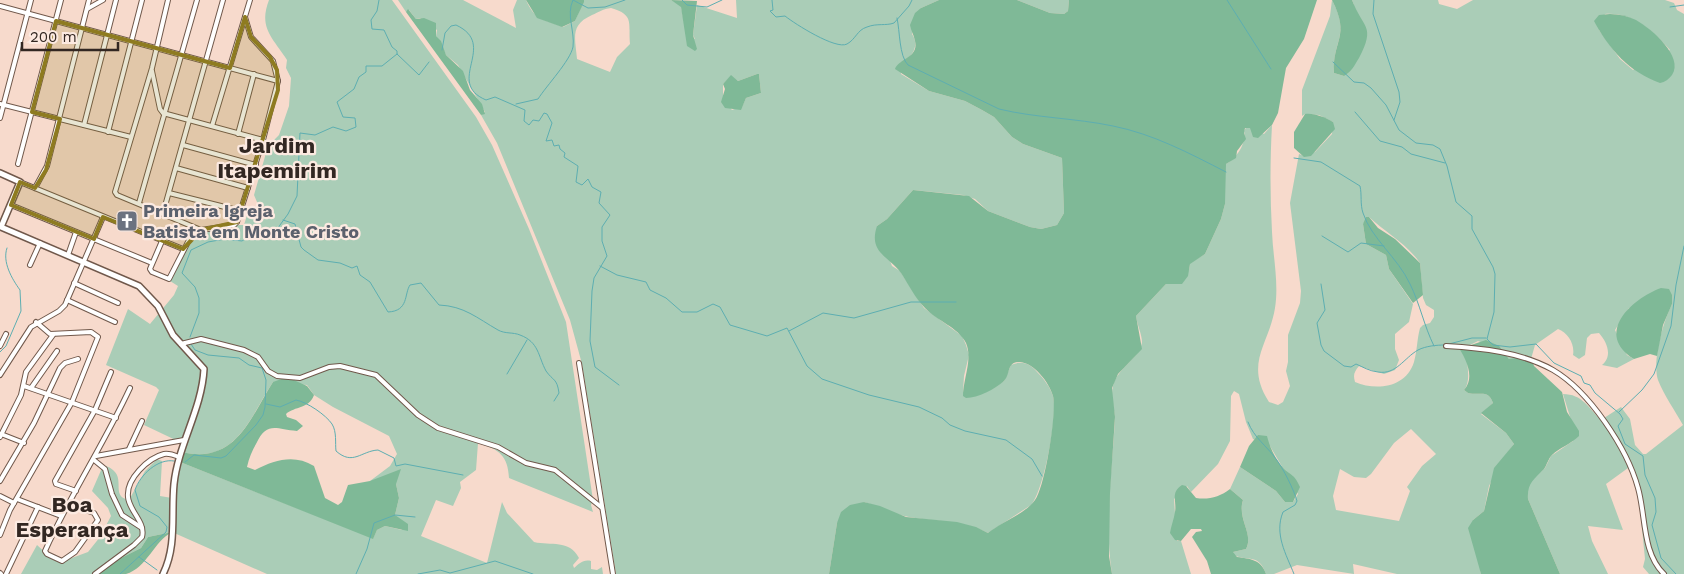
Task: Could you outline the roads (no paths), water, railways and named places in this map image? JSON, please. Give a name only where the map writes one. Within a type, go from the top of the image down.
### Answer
[{"type":"street","points":[[0,118],[2,104],[31,0]]},
{"type":"street","points":[[18,164],[61,0]]},
{"type":"street","points":[[35,188],[47,166],[89,0]]},
{"type":"street","points":[[87,9],[103,0]]},
{"type":"street","points":[[84,125],[116,0]]},
{"type":"street","points":[[108,132],[142,0]]},
{"type":"street","points":[[168,0],[152,68],[115,189],[118,195],[201,230]]},
{"type":"street","points":[[140,203],[197,0]]},
{"type":"street","points":[[163,213],[223,0]]},
{"type":"street","points":[[212,126],[250,0]]},
{"type":"street","points":[[248,7],[254,0]]},
{"type":"street","points":[[0,6],[278,81]]},
{"type":"street","points":[[162,240],[150,270],[168,278],[172,277],[183,249],[191,236],[201,230],[234,225],[238,222],[263,140],[278,81],[273,61],[251,37],[244,17]]},
{"type":"street","points":[[152,68],[160,109],[164,113],[263,140]]},
{"type":"street","points":[[238,134],[254,74]]},
{"type":"street","points":[[2,104],[131,137]]},
{"type":"street","points":[[183,144],[256,164]]},
{"type":"street","points":[[176,168],[248,188]]},
{"type":"street","points":[[0,173],[183,249]]},
{"type":"street","points":[[20,182],[0,228],[68,254],[126,279],[144,290],[158,306],[169,330],[204,370],[196,404],[179,457],[174,483],[171,553],[164,574]]},
{"type":"street","points":[[170,193],[241,211]]},
{"type":"street","points":[[11,205],[152,263]]},
{"type":"street","points":[[0,375],[23,338],[36,322],[59,311],[67,300],[103,217]]},
{"type":"street","points":[[68,254],[76,232]]},
{"type":"street","points":[[30,265],[40,243]]},
{"type":"street","points":[[74,283],[118,303]]},
{"type":"street","points":[[67,300],[115,322]]},
{"type":"street","points":[[0,535],[15,501],[72,402],[98,335],[91,332],[53,334],[46,332],[36,322]]},
{"type":"street","points":[[0,346],[6,334]]},
{"type":"street","points":[[24,443],[1,436],[24,386],[26,372],[53,334]]},
{"type":"street","points":[[181,344],[202,339],[244,350],[258,357],[268,371],[277,376],[300,378],[329,366],[340,366],[376,375],[418,415],[438,428],[498,447],[526,463],[555,470],[601,507]]},
{"type":"street","points":[[1446,346],[1487,349],[1536,364],[1560,375],[1577,390],[1615,437],[1630,467],[1638,487],[1650,552],[1658,568],[1664,574]]},
{"type":"street","points":[[31,388],[57,351]]},
{"type":"street","points":[[0,481],[24,443],[63,365],[78,359]]},
{"type":"street","points":[[579,363],[613,574]]},
{"type":"street","points":[[76,491],[56,484],[54,481],[94,410],[111,372]]},
{"type":"street","points":[[24,386],[49,393],[116,418]]},
{"type":"street","points":[[68,504],[94,513],[98,518],[86,539],[75,552],[62,561],[46,552],[61,516],[68,504],[76,491],[95,458],[130,388]]},
{"type":"street","points":[[129,449],[142,421]]},
{"type":"street","points":[[95,458],[129,449],[184,440]]},
{"type":"street","points":[[95,574],[141,540],[142,528],[128,498],[132,480],[138,472],[161,455],[167,454],[179,457]]},
{"type":"street","points":[[95,458],[105,469],[112,494],[122,515],[142,528]]},
{"type":"street","points":[[0,496],[61,516]]},
{"type":"street","points":[[6,574],[38,507]]},
{"type":"street","points":[[0,520],[5,522]]},
{"type":"waterway","points":[[379,0],[377,11],[371,20],[372,29],[384,30],[397,54],[419,75],[429,62]]},
{"type":"waterway","points":[[516,104],[538,99],[568,59],[573,47],[570,17],[573,0],[588,8],[605,7],[625,0]]},
{"type":"waterway","points":[[682,0],[687,5],[707,7],[722,0]]},
{"type":"waterway","points":[[772,0],[773,10],[770,11],[776,17],[785,16],[797,25],[825,40],[842,45],[850,42],[864,28],[894,23],[912,0]]},
{"type":"waterway","points":[[1227,0],[1271,69]]},
{"type":"waterway","points":[[1374,0],[1373,14],[1399,92],[1400,102],[1394,120]]},
{"type":"waterway","points":[[1670,7],[1684,5]]},
{"type":"waterway","points":[[897,18],[901,50],[908,65],[999,109],[1128,129],[1171,145],[1226,172]]},
{"type":"waterway","points":[[442,50],[445,33],[451,26],[456,25],[468,33],[473,43],[469,74],[470,84],[474,92],[486,100],[495,97],[525,110],[524,121],[529,125],[533,120],[539,121],[544,113],[547,114],[552,123],[546,141],[552,140],[554,146],[559,145],[560,149],[565,153],[564,157],[578,166],[576,182],[582,185],[588,179],[592,187],[601,192],[599,203],[610,215],[602,227],[602,241],[607,256],[594,278],[590,341],[595,367],[619,385]]},
{"type":"waterway","points":[[190,337],[199,313],[199,298],[195,287],[182,273],[191,250],[208,242],[225,239],[242,241],[254,233],[269,238],[272,236],[288,214],[297,196],[300,133],[315,135],[333,127],[346,131],[356,127],[355,118],[343,117],[337,102],[354,89],[359,77],[366,72],[366,66],[382,66],[397,54]]},
{"type":"waterway","points":[[1333,62],[1354,82],[1364,83],[1371,88],[1386,105],[1399,130],[1416,143],[1433,145],[1440,149],[1447,166],[1456,202],[1472,216],[1472,229],[1495,274],[1494,312],[1487,339],[1493,345],[1510,347],[1536,344],[1554,363],[1581,376],[1584,383],[1590,385],[1595,393],[1620,414],[1623,419],[1618,426],[1625,444],[1643,456],[1645,475],[1655,498],[1656,512],[1652,525],[1661,558],[1676,574]]},
{"type":"waterway","points":[[1355,112],[1380,141],[1402,147],[1411,154],[1445,163]]},
{"type":"waterway","points":[[1294,158],[1321,162],[1360,186],[1362,210],[1367,222],[1378,240],[1405,275],[1434,346]]},
{"type":"waterway","points":[[283,220],[295,224],[301,247],[318,260],[340,263],[352,268],[357,266],[360,275],[370,282],[388,312],[395,311],[403,305],[410,285],[421,283],[439,305],[463,310],[501,331],[517,334],[531,341],[546,371],[557,385],[559,393],[554,401]]},
{"type":"waterway","points":[[1322,236],[1348,252],[1361,243],[1384,246]]},
{"type":"waterway","points":[[1619,412],[1642,390],[1654,374],[1671,326],[1676,285],[1684,246]]},
{"type":"waterway","points":[[0,352],[6,346],[21,311],[20,290],[11,276],[7,265],[7,248]]},
{"type":"waterway","points":[[600,266],[617,275],[646,282],[650,290],[666,298],[682,312],[697,312],[713,304],[720,307],[730,325],[767,336],[787,328],[807,366],[822,379],[869,395],[919,407],[942,418],[950,425],[965,431],[1006,440],[1032,459],[1042,476]]},
{"type":"waterway","points":[[1321,284],[1325,310],[1317,323],[1321,345],[1324,351],[1344,366],[1351,367],[1356,364],[1372,371],[1390,371],[1418,350],[1431,346],[1445,345]]},
{"type":"waterway","points":[[789,331],[823,313],[854,318],[911,302],[956,302]]},
{"type":"waterway","points":[[1449,344],[1472,338],[1486,338]]},
{"type":"waterway","points":[[507,374],[527,340]]},
{"type":"waterway","points":[[185,462],[194,455],[221,458],[226,456],[256,425],[263,415],[265,407],[266,380],[262,368],[249,365],[239,358],[208,355],[195,350],[191,344]]},
{"type":"waterway","points":[[266,404],[280,407],[296,400],[316,409],[334,427],[336,451],[347,457],[357,457],[378,450],[394,458],[396,466],[405,464],[463,475]]},
{"type":"waterway","points":[[1248,422],[1254,433],[1279,463],[1297,501],[1295,505],[1283,512],[1280,528],[1282,544],[1294,574]]},
{"type":"waterway","points":[[120,574],[166,532],[167,527],[159,517],[140,506],[135,490],[137,484],[145,473],[156,465],[162,462],[174,461]]},
{"type":"waterway","points":[[356,574],[367,549],[374,523],[395,515],[415,517]]},
{"type":"waterway","points":[[139,557],[157,570]]},
{"type":"waterway","points":[[418,574],[440,570],[450,573],[495,561],[533,574]]},
{"type":"place","name":"Primeira Igreja Batista em Monte Cristo","points":[[127,221]]},
{"type":"district","name":"Jardim Itapemirim","points":[[277,158]]},
{"type":"district","name":"Boa Esperança","points":[[72,516]]}]
